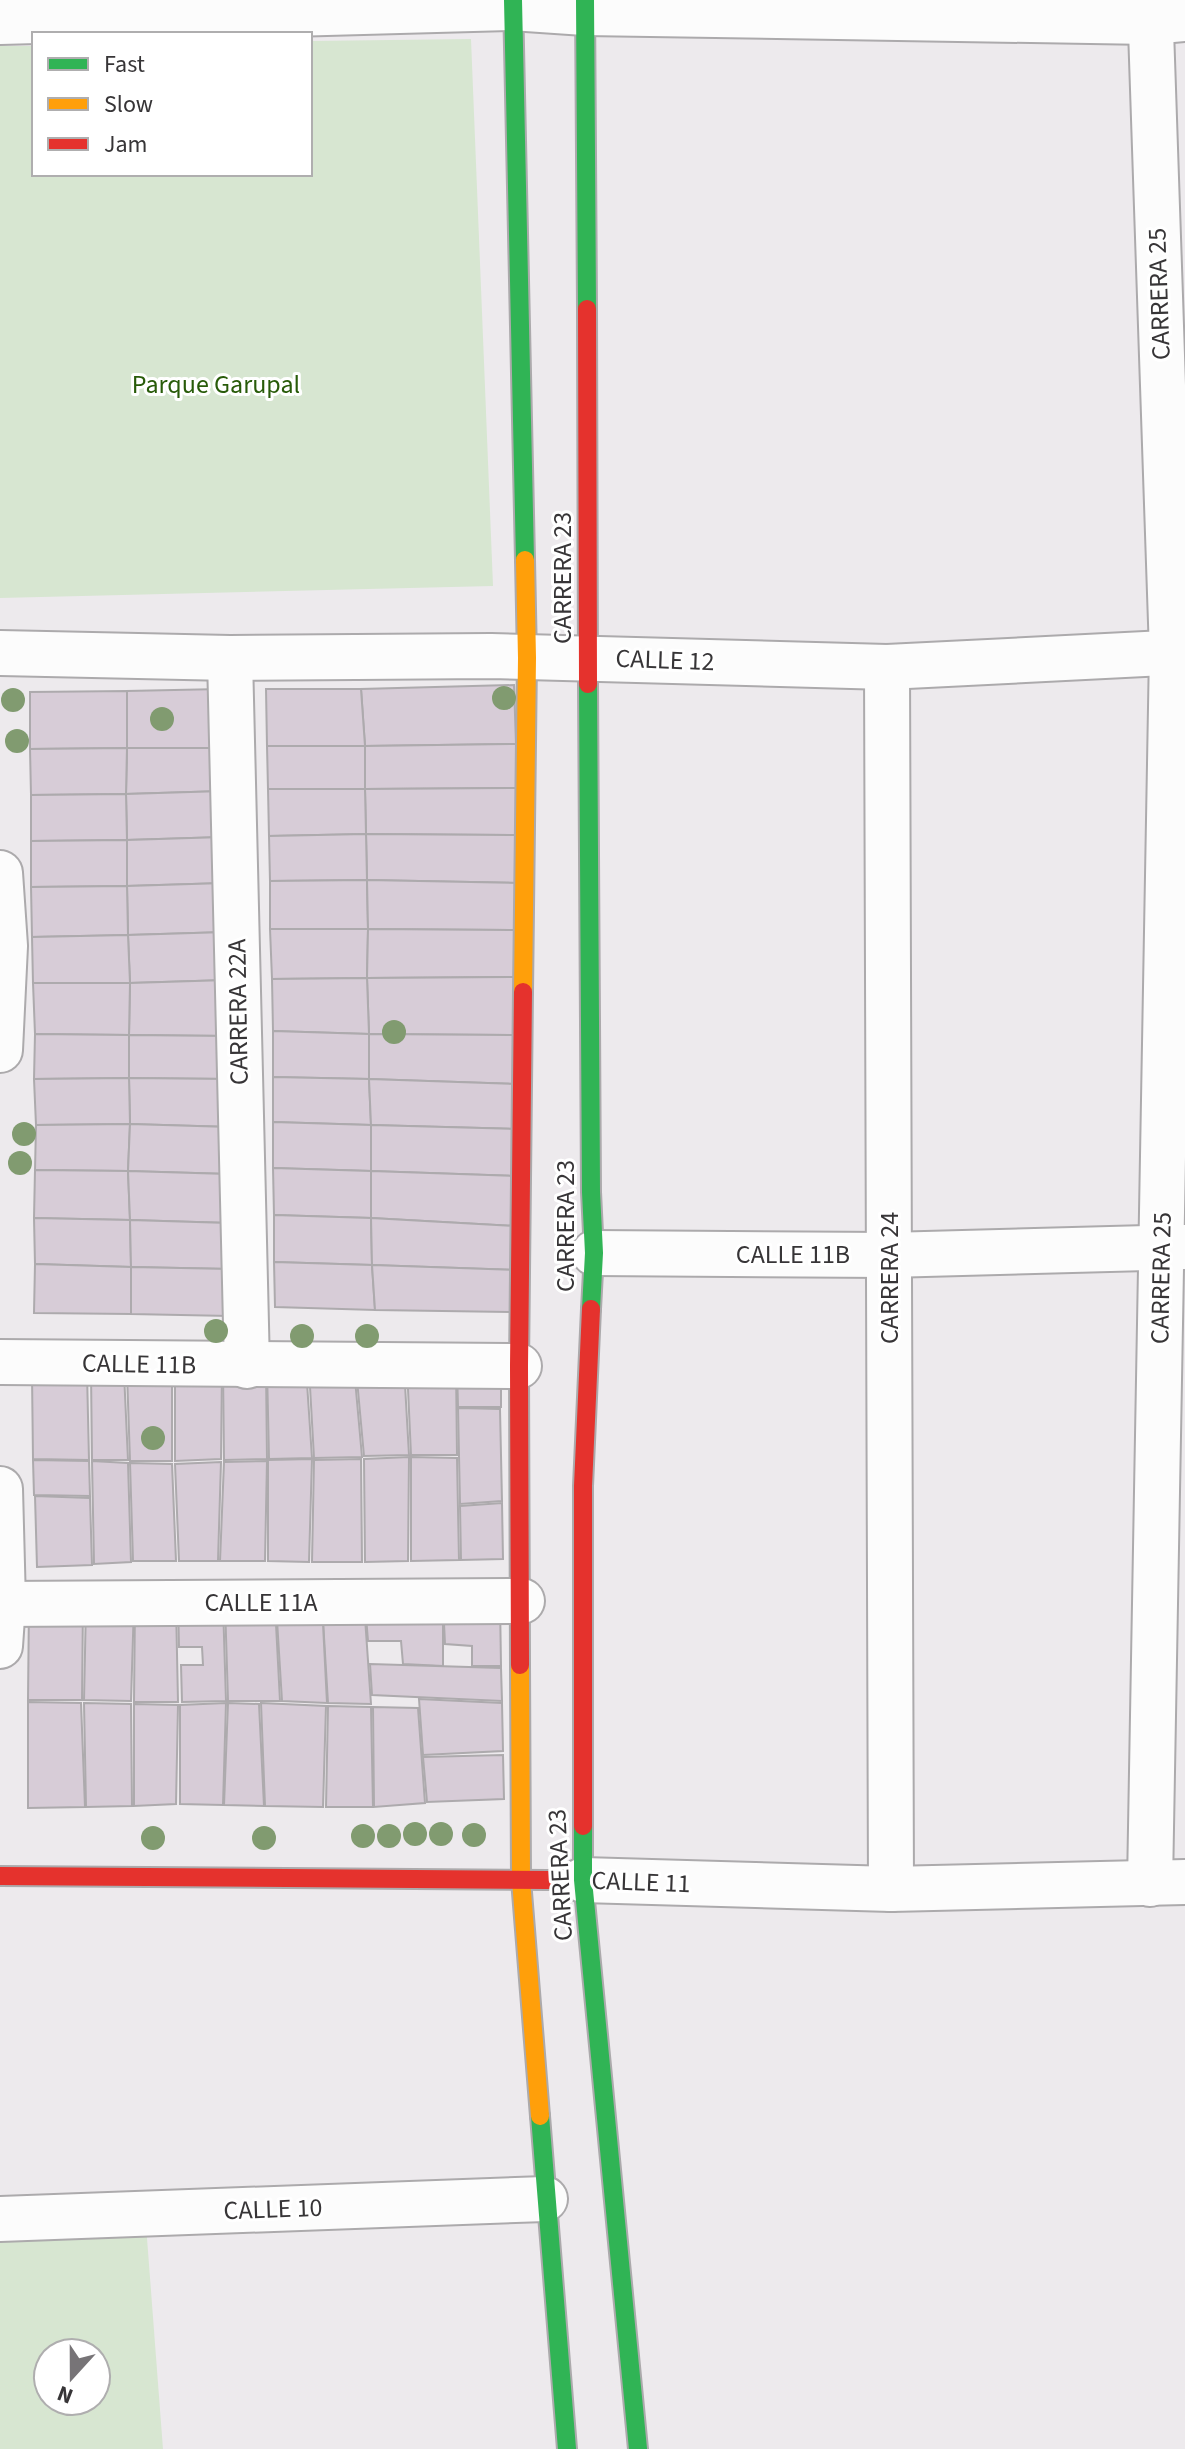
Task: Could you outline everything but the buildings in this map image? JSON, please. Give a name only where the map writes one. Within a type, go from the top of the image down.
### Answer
[{"type":"main road","name":"CARRERA 23","points":[[513,4],[527,658],[519,1366],[521,1880],[567,2449]]},
{"type":"main road","name":"CARRERA 23","points":[[585,7],[591,1176],[594,1253],[583,1486],[583,1880],[638,2449]]},
{"type":"main road","name":"CALLE 11","points":[[0,1876],[583,1880]]},
{"type":"street","points":[[12,14],[513,4],[1162,14]]},
{"type":"street","name":"CARRERA 25","points":[[1162,14],[1178,652],[1168,1883]]},
{"type":"street","name":"CALLE 12","points":[[0,653],[230,658],[491,656],[887,667],[1178,652]]},
{"type":"street","name":"CARRERA 22A","points":[[230,658],[247,1366]]},
{"type":"street","name":"CARRERA 24","points":[[887,667],[891,1889]]},
{"type":"street","points":[[0,873],[3,946],[0,1050]]},
{"type":"street","name":"CALLE 11B","points":[[594,1253],[888,1255],[1173,1248]]},
{"type":"street","name":"CALLE 11B","points":[[0,1362],[519,1366]]},
{"type":"street","points":[[0,1489],[0,1646]]},
{"type":"street","name":"CALLE 11A","points":[[1,1604],[522,1601]]},
{"type":"street","name":"CALLE 11","points":[[583,1880],[891,1889],[1168,1883]]},
{"type":"street","name":"CALLE 10","points":[[0,2219],[545,2199]]},
{"type":"green space","name":"Parque Garupal","points":[[471,39],[493,586],[0,598],[0,46],[32,46],[32,176],[312,176],[312,41]]},
{"type":"green space","points":[[146,2225],[163,2449],[0,2449],[0,2236]]},
{"type":"traffic: fast","points":[[513,0],[525,560]]},
{"type":"traffic: fast","points":[[585,0],[587,309]]},
{"type":"traffic: fast","points":[[588,684],[594,1253],[591,1309]]},
{"type":"traffic: fast","points":[[583,1826],[583,1880],[638,2449]]},
{"type":"traffic: fast","points":[[540,2116],[567,2449]]},
{"type":"traffic: slow","points":[[523,992],[527,658],[525,560]]},
{"type":"traffic: slow","points":[[520,1665],[521,1880],[540,2116]]},
{"type":"traffic: jam","points":[[587,309],[588,684]]},
{"type":"traffic: jam","points":[[520,1665],[523,992]]},
{"type":"traffic: jam","points":[[583,1826],[583,1486],[591,1309]]},
{"type":"traffic: jam","points":[[0,1876],[548,1880]]}]
